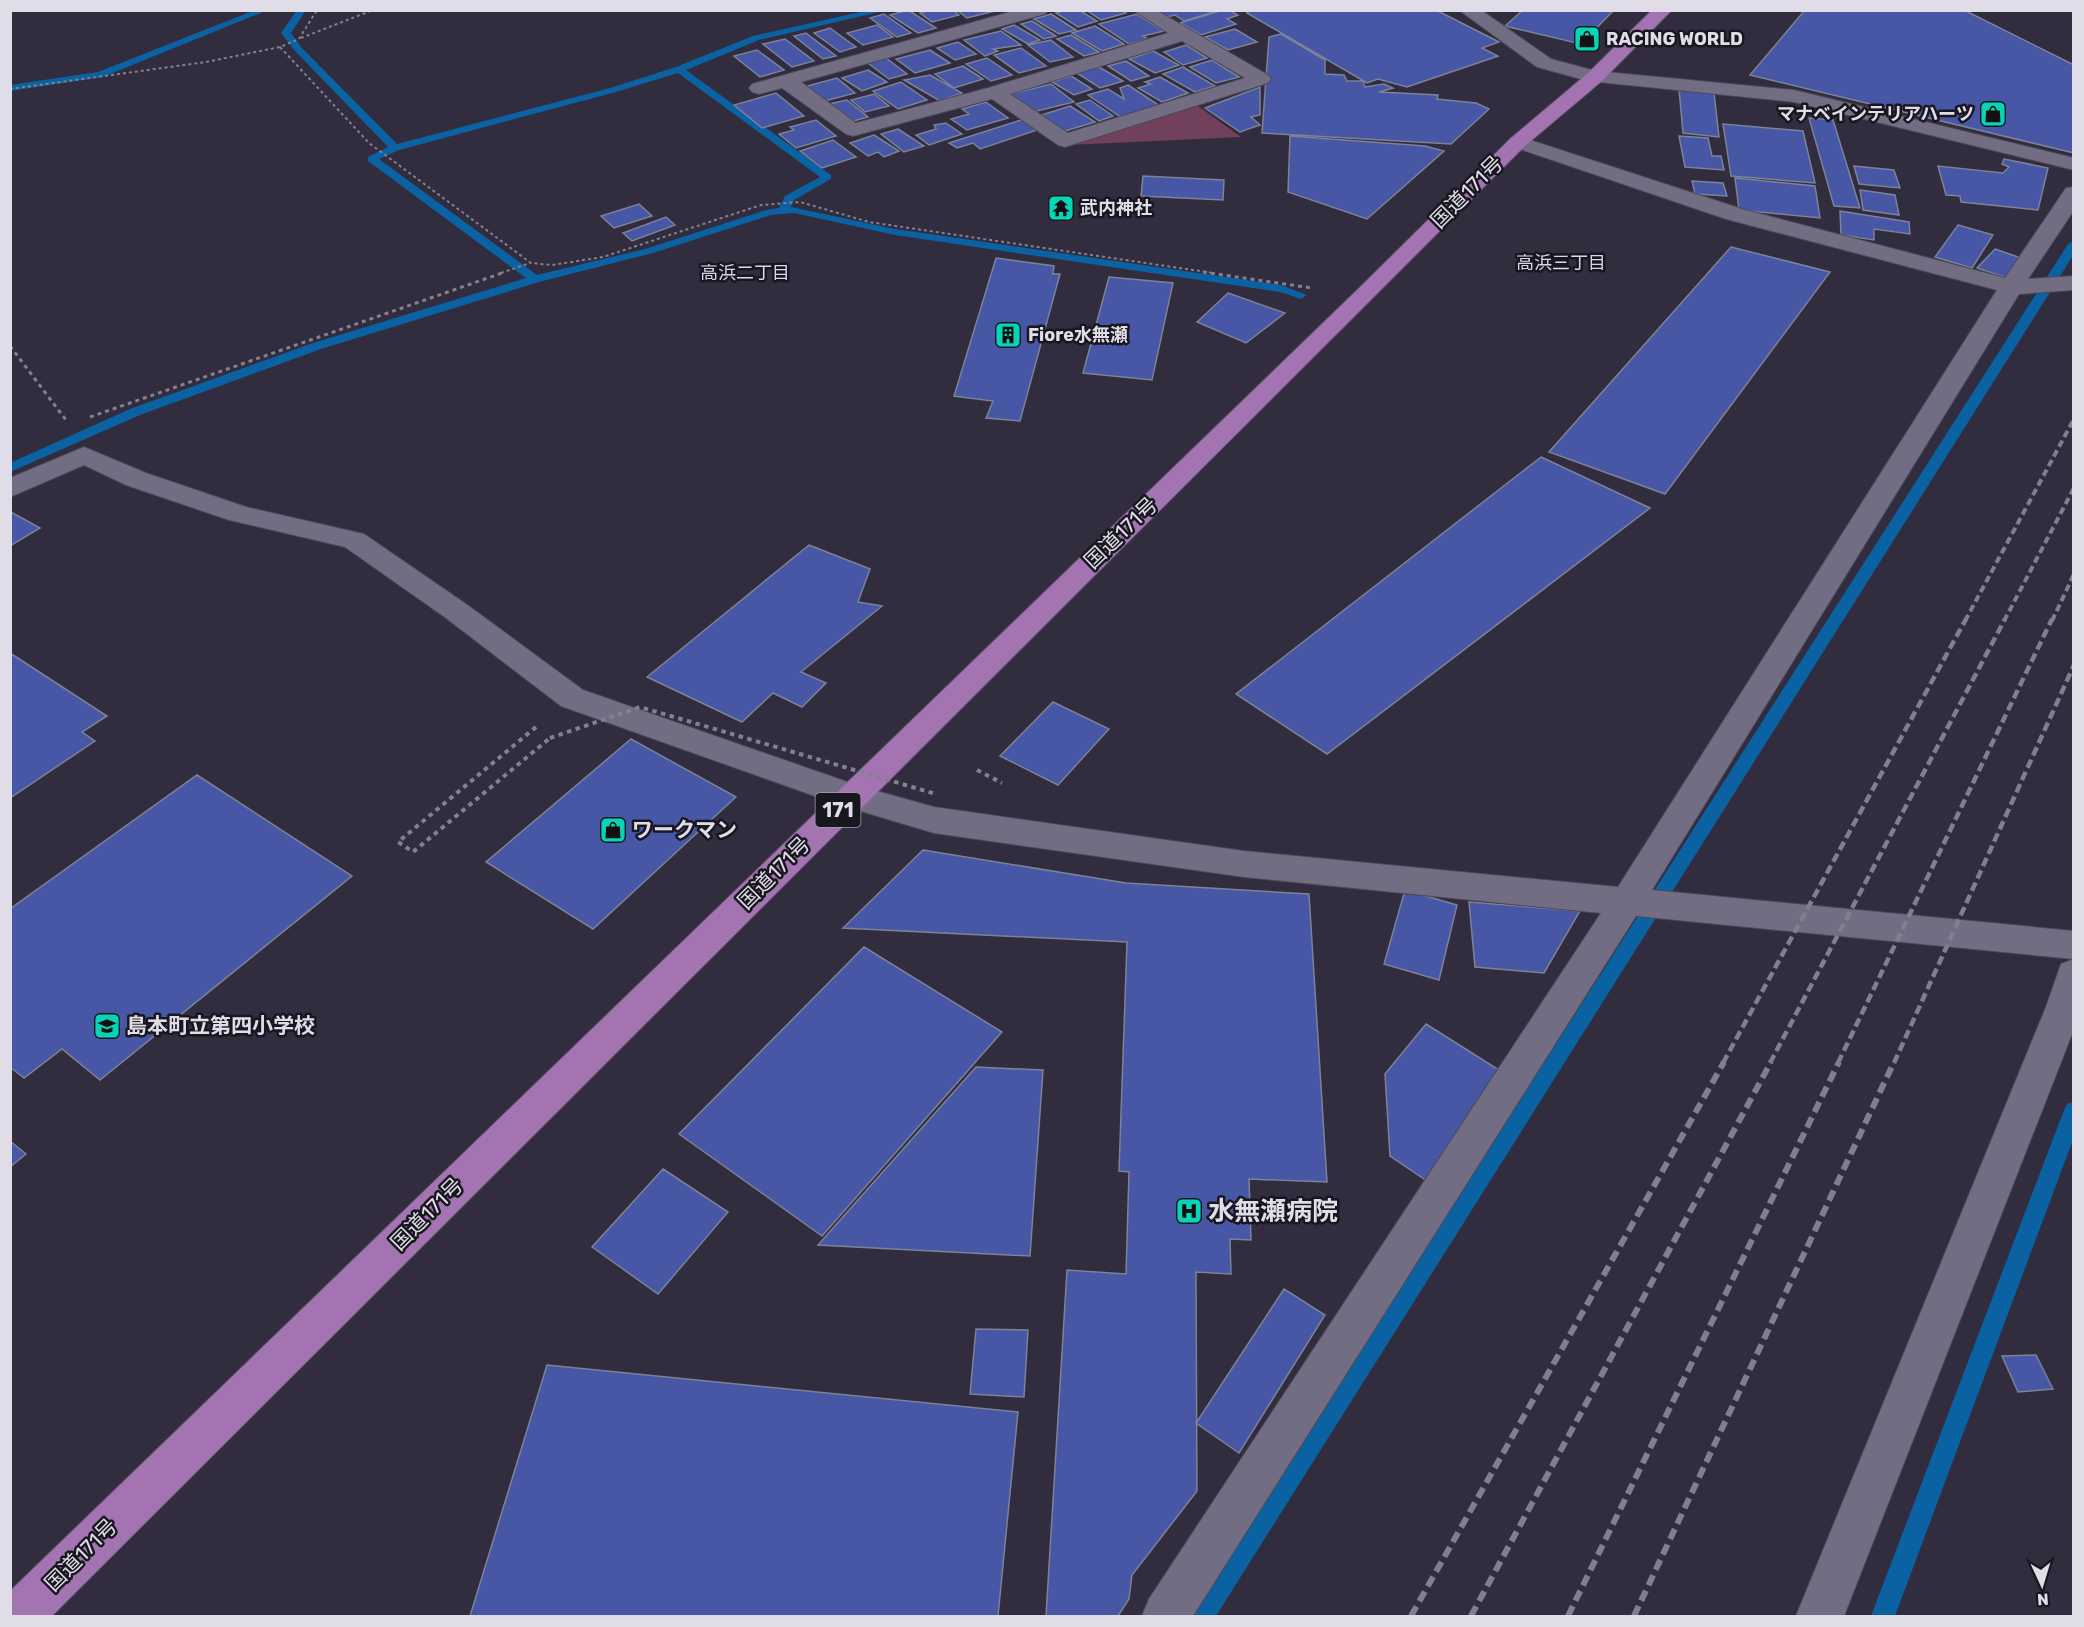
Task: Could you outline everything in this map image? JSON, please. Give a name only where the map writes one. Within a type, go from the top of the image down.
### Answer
[{"type":"highway","name":"国道171号","points":[[19,1617],[1518,142],[1595,77],[1663,10]]},
{"type":"street","points":[[759,88],[1039,10]]},
{"type":"street","points":[[995,92],[1065,141],[1261,79],[1142,10]]},
{"type":"street","points":[[1468,10],[1544,63],[1595,77],[1794,96],[2073,164]]},
{"type":"street","points":[[786,81],[853,130],[995,92],[1184,34]]},
{"type":"street","points":[[1518,142],[1734,214],[2020,286],[2069,284]]},
{"type":"street","points":[[1166,1617],[2020,286],[2073,193]]},
{"type":"street","points":[[10,489],[84,455],[136,479],[239,514],[354,540],[456,611],[572,698],[852,796],[934,820],[1244,864],[2073,945]]},
{"type":"street","points":[[1820,1617],[2064,1007],[2073,974]]},
{"type":"path","points":[[298,39],[317,10]]},
{"type":"path","points":[[10,89],[206,62],[280,47],[373,10]]},
{"type":"path","points":[[280,47],[373,145],[530,263]]},
{"type":"path","points":[[81,420],[530,263],[552,265],[603,257],[761,205],[800,202],[869,222],[1364,296]]},
{"type":"path","points":[[10,346],[69,424]]},
{"type":"path","points":[[572,698],[398,842],[413,852],[550,738],[640,707],[936,794]]},
{"type":"shaded area","points":[[1198,106],[1241,137],[1068,145]]},
{"type":"building","points":[[908,10],[936,28],[918,33],[890,15]]},
{"type":"building","points":[[931,10],[953,10],[959,15],[932,22],[920,13]]},
{"type":"building","points":[[957,10],[999,10],[967,18]]},
{"type":"building","points":[[1079,10],[1097,21],[1078,27],[1056,13]]},
{"type":"building","points":[[1086,10],[1122,10],[1126,13],[1101,20]]},
{"type":"building","points":[[1156,10],[1220,10],[1184,21],[1175,15],[1167,17]]},
{"type":"building","points":[[1229,10],[1238,15],[1227,19],[1236,24],[1201,35],[1180,23]]},
{"type":"building","points":[[1250,10],[1436,10],[1499,42],[1482,48],[1498,56],[1407,87],[1378,79],[1367,83],[1247,13]]},
{"type":"building","points":[[1523,10],[1614,10],[1581,44],[1505,26]]},
{"type":"building","name":"マナベインテリアハーツ","points":[[1805,10],[1964,10],[2074,65],[2074,153],[1750,75]]},
{"type":"building","points":[[884,14],[911,33],[897,37],[870,18]]},
{"type":"building","points":[[1051,14],[1076,30],[1059,34],[1034,19]]},
{"type":"building","points":[[1137,14],[1164,31],[1143,36],[1148,39],[1129,44],[1099,24]]},
{"type":"building","points":[[1032,21],[1056,36],[1044,39],[1021,24]]},
{"type":"building","points":[[877,25],[893,37],[863,45],[847,33]]},
{"type":"building","points":[[1014,25],[1040,40],[1028,44],[1002,29]]},
{"type":"building","points":[[1095,26],[1124,44],[1102,51],[1072,33]]},
{"type":"building","points":[[830,28],[856,47],[840,52],[814,33]]},
{"type":"building","points":[[1235,29],[1257,42],[1228,50],[1205,37]]},
{"type":"building","points":[[1001,31],[1021,45],[993,49],[998,51],[985,56],[964,40]]},
{"type":"building","points":[[806,33],[836,56],[823,59],[794,36]]},
{"type":"building","points":[[1281,34],[1325,60],[1325,74],[1344,75],[1347,81],[1363,81],[1365,87],[1384,84],[1393,88],[1379,92],[1438,95],[1437,99],[1476,103],[1489,109],[1451,144],[1262,133],[1269,37]]},
{"type":"building","points":[[1071,35],[1099,52],[1084,56],[1057,39]]},
{"type":"building","points":[[785,39],[814,61],[792,67],[763,44]]},
{"type":"building","points":[[1051,40],[1073,57],[1050,62],[1028,45]]},
{"type":"building","points":[[958,42],[976,54],[955,60],[937,48]]},
{"type":"building","points":[[1186,45],[1207,58],[1183,65],[1164,52]]},
{"type":"building","points":[[1021,48],[1046,66],[1019,73],[994,55]]},
{"type":"building","points":[[757,50],[784,70],[760,77],[734,56]]},
{"type":"building","points":[[930,50],[950,63],[915,73],[896,59]]},
{"type":"building","points":[[1153,51],[1179,65],[1155,73],[1129,59]]},
{"type":"building","points":[[886,58],[907,74],[889,79],[868,63]]},
{"type":"building","points":[[987,58],[1012,75],[991,81],[966,64]]},
{"type":"building","points":[[1212,60],[1239,77],[1216,83],[1190,67]]},
{"type":"building","points":[[1126,61],[1149,76],[1131,81],[1108,66]]},
{"type":"building","points":[[963,66],[983,79],[954,88],[935,74]]},
{"type":"building","points":[[1099,67],[1123,81],[1100,88],[1077,73]]},
{"type":"building","points":[[1183,67],[1215,86],[1195,92],[1163,74]]},
{"type":"building","points":[[868,70],[887,82],[862,91],[842,78]]},
{"type":"building","points":[[930,75],[962,93],[940,101],[904,80]]},
{"type":"building","points":[[1071,76],[1092,89],[1074,95],[1052,82]]},
{"type":"building","points":[[1160,77],[1188,93],[1162,102],[1138,88],[1151,84],[1145,82]]},
{"type":"building","points":[[837,78],[855,93],[825,101],[807,86]]},
{"type":"building","points":[[901,82],[927,100],[898,109],[873,91]]},
{"type":"building","points":[[1051,84],[1074,102],[1033,112],[1011,94]]},
{"type":"building","points":[[1128,85],[1160,106],[1122,118],[1088,95],[1108,89],[1124,99],[1120,88]]},
{"type":"building","points":[[1260,87],[1260,115],[1251,117],[1260,125],[1240,132],[1205,108]]},
{"type":"building","points":[[1679,89],[1714,93],[1719,137],[1683,133]]},
{"type":"building","points":[[776,93],[804,116],[762,128],[734,105]]},
{"type":"building","points":[[874,94],[889,106],[865,112],[851,100]]},
{"type":"building","points":[[847,100],[868,117],[850,122],[829,104]]},
{"type":"building","points":[[1090,100],[1113,116],[1099,121],[1076,104]]},
{"type":"building","points":[[986,102],[1008,118],[967,130],[951,119],[969,114],[962,109]]},
{"type":"building","points":[[1070,106],[1095,122],[1062,132],[1038,116]]},
{"type":"building","points":[[1809,118],[1833,120],[1860,208],[1834,206]]},
{"type":"building","points":[[1024,119],[1037,130],[980,149],[973,143],[957,148],[949,143]]},
{"type":"building","points":[[816,120],[836,136],[796,148],[779,134],[794,130],[790,127]]},
{"type":"building","points":[[946,123],[962,134],[929,145],[916,135],[936,129],[934,125]]},
{"type":"building","points":[[1723,124],[1803,131],[1815,183],[1731,176]]},
{"type":"building","points":[[898,129],[924,146],[904,152],[881,134]]},
{"type":"building","points":[[874,135],[899,151],[884,157],[878,152],[868,156],[850,143]]},
{"type":"building","points":[[1290,136],[1425,146],[1444,151],[1367,219],[1288,192]]},
{"type":"building","points":[[1679,136],[1708,138],[1712,156],[1721,156],[1724,170],[1685,167]]},
{"type":"building","points":[[833,140],[856,157],[822,168],[800,151]]},
{"type":"building","points":[[2004,159],[2048,168],[2038,210],[1961,202],[1960,196],[1946,195],[1938,166],[2003,173],[2009,167],[2002,164]]},
{"type":"building","points":[[1854,166],[1894,170],[1900,188],[1859,184]]},
{"type":"building","points":[[1143,176],[1224,180],[1223,200],[1141,196]]},
{"type":"building","points":[[1735,178],[1815,186],[1820,218],[1739,210]]},
{"type":"building","points":[[1692,181],[1723,183],[1727,196],[1695,194]]},
{"type":"building","points":[[1860,190],[1895,195],[1899,215],[1863,210]]},
{"type":"building","points":[[639,204],[652,216],[614,228],[601,216]]},
{"type":"building","points":[[1840,211],[1909,222],[1910,234],[1874,229],[1874,240],[1841,235]]},
{"type":"building","points":[[666,217],[675,225],[632,241],[623,233]]},
{"type":"building","points":[[1958,225],[1993,235],[1972,268],[1935,257]]},
{"type":"building","points":[[1731,247],[1830,272],[1665,494],[1549,452]]},
{"type":"building","points":[[1995,249],[2024,259],[2007,278],[1977,268]]},
{"type":"building","name":"Fiore水無瀬","points":[[996,258],[1054,266],[1053,274],[1060,274],[1020,421],[986,418],[993,401],[954,396]]},
{"type":"building","points":[[1109,277],[1173,283],[1152,380],[1083,373]]},
{"type":"building","points":[[1228,293],[1285,313],[1246,343],[1197,322]]},
{"type":"building","points":[[1541,457],[1650,508],[1327,754],[1236,694]]},
{"type":"building","points":[[10,512],[40,528],[10,546]]},
{"type":"building","points":[[809,545],[870,569],[858,602],[882,606],[801,672],[826,683],[802,707],[773,693],[742,722],[647,677]]},
{"type":"building","points":[[10,653],[107,716],[82,732],[95,741],[10,798]]},
{"type":"building","points":[[1053,702],[1109,729],[1058,785],[1000,756]]},
{"type":"building","name":"ワークマン","points":[[631,739],[736,797],[593,929],[486,862]]},
{"type":"building","points":[[197,775],[352,876],[100,1080],[62,1049],[24,1078],[10,1067],[10,909]]},
{"type":"building","name":"水無瀬病院","points":[[923,850],[1126,883],[1309,894],[1327,1182],[1249,1179],[1251,1240],[1230,1239],[1231,1274],[1196,1272],[1197,1491],[1132,1575],[1129,1599],[1118,1616],[1046,1616],[1067,1270],[1126,1274],[1129,1172],[1119,1171],[1127,942],[843,928]]},
{"type":"building","points":[[1405,890],[1457,905],[1439,980],[1384,964]]},
{"type":"building","points":[[1469,902],[1580,911],[1544,973],[1475,967]]},
{"type":"building","points":[[864,947],[1002,1032],[822,1236],[679,1134]]},
{"type":"building","points":[[1426,1024],[1510,1077],[1430,1183],[1390,1156],[1385,1074]]},
{"type":"building","points":[[976,1067],[1043,1070],[1030,1256],[818,1245]]},
{"type":"building","points":[[10,1141],[26,1154],[10,1167]]},
{"type":"building","points":[[663,1169],[728,1212],[658,1294],[592,1247]]},
{"type":"building","points":[[1284,1289],[1325,1315],[1239,1453],[1196,1423]]},
{"type":"building","points":[[976,1329],[1028,1330],[1024,1397],[970,1394]]},
{"type":"building","points":[[2036,1355],[2053,1389],[2018,1392],[2002,1356]]},
{"type":"building","points":[[547,1365],[1018,1412],[998,1616],[470,1616]]},
{"type":"waterway","points":[[10,88],[100,75],[264,10]]},
{"type":"waterway","points":[[302,10],[286,33],[298,49],[395,148]]},
{"type":"waterway","points":[[679,69],[756,38],[884,10]]},
{"type":"waterway","points":[[395,148],[613,90],[679,69]]},
{"type":"waterway","points":[[679,69],[827,177],[789,198],[784,210]]},
{"type":"waterway","points":[[395,148],[372,159],[535,279]]},
{"type":"waterway","points":[[535,279],[649,251],[770,212],[794,210],[895,232],[1281,289],[1301,295]]},
{"type":"waterway","points":[[1203,1616],[2074,244]]},
{"type":"waterway","points":[[10,468],[135,412],[317,346],[535,279]]},
{"type":"waterway","points":[[1883,1616],[2074,1110]]},
{"type":"railway","points":[[1965,621],[2074,419]]},
{"type":"railway","points":[[2004,621],[2074,488]]},
{"type":"railway","points":[[2052,621],[2074,574]]},
{"type":"railway","points":[[1723,1063],[1966,619]]},
{"type":"railway","points":[[1770,1063],[2005,619]]},
{"type":"railway","points":[[1838,1063],[2052,619]]},
{"type":"railway","points":[[1894,1063],[2074,665]]},
{"type":"railway","points":[[1411,1616],[1724,1062]]},
{"type":"railway","points":[[1471,1616],[1771,1062]]},
{"type":"railway","points":[[1568,1616],[1839,1062]]},
{"type":"railway","points":[[1634,1616],[1894,1062]]},
{"type":"place","name":"RACING WORLD","points":[[1587,39]]},
{"type":"place","name":"マナベインテリアハーツ","points":[[1993,114]]},
{"type":"place","name":"武内神社","points":[[1061,208]]},
{"type":"place","name":"Fiore水無瀬","points":[[1008,335]]},
{"type":"place","name":"ワークマン","points":[[613,830]]},
{"type":"place","name":"島本町立第四小学校","points":[[107,1026]]},
{"type":"place","name":"水無瀬病院","points":[[1189,1211]]},
{"type":"district","name":"高浜三丁目","points":[[1561,263]]},
{"type":"district","name":"高浜二丁目","points":[[745,273]]}]
